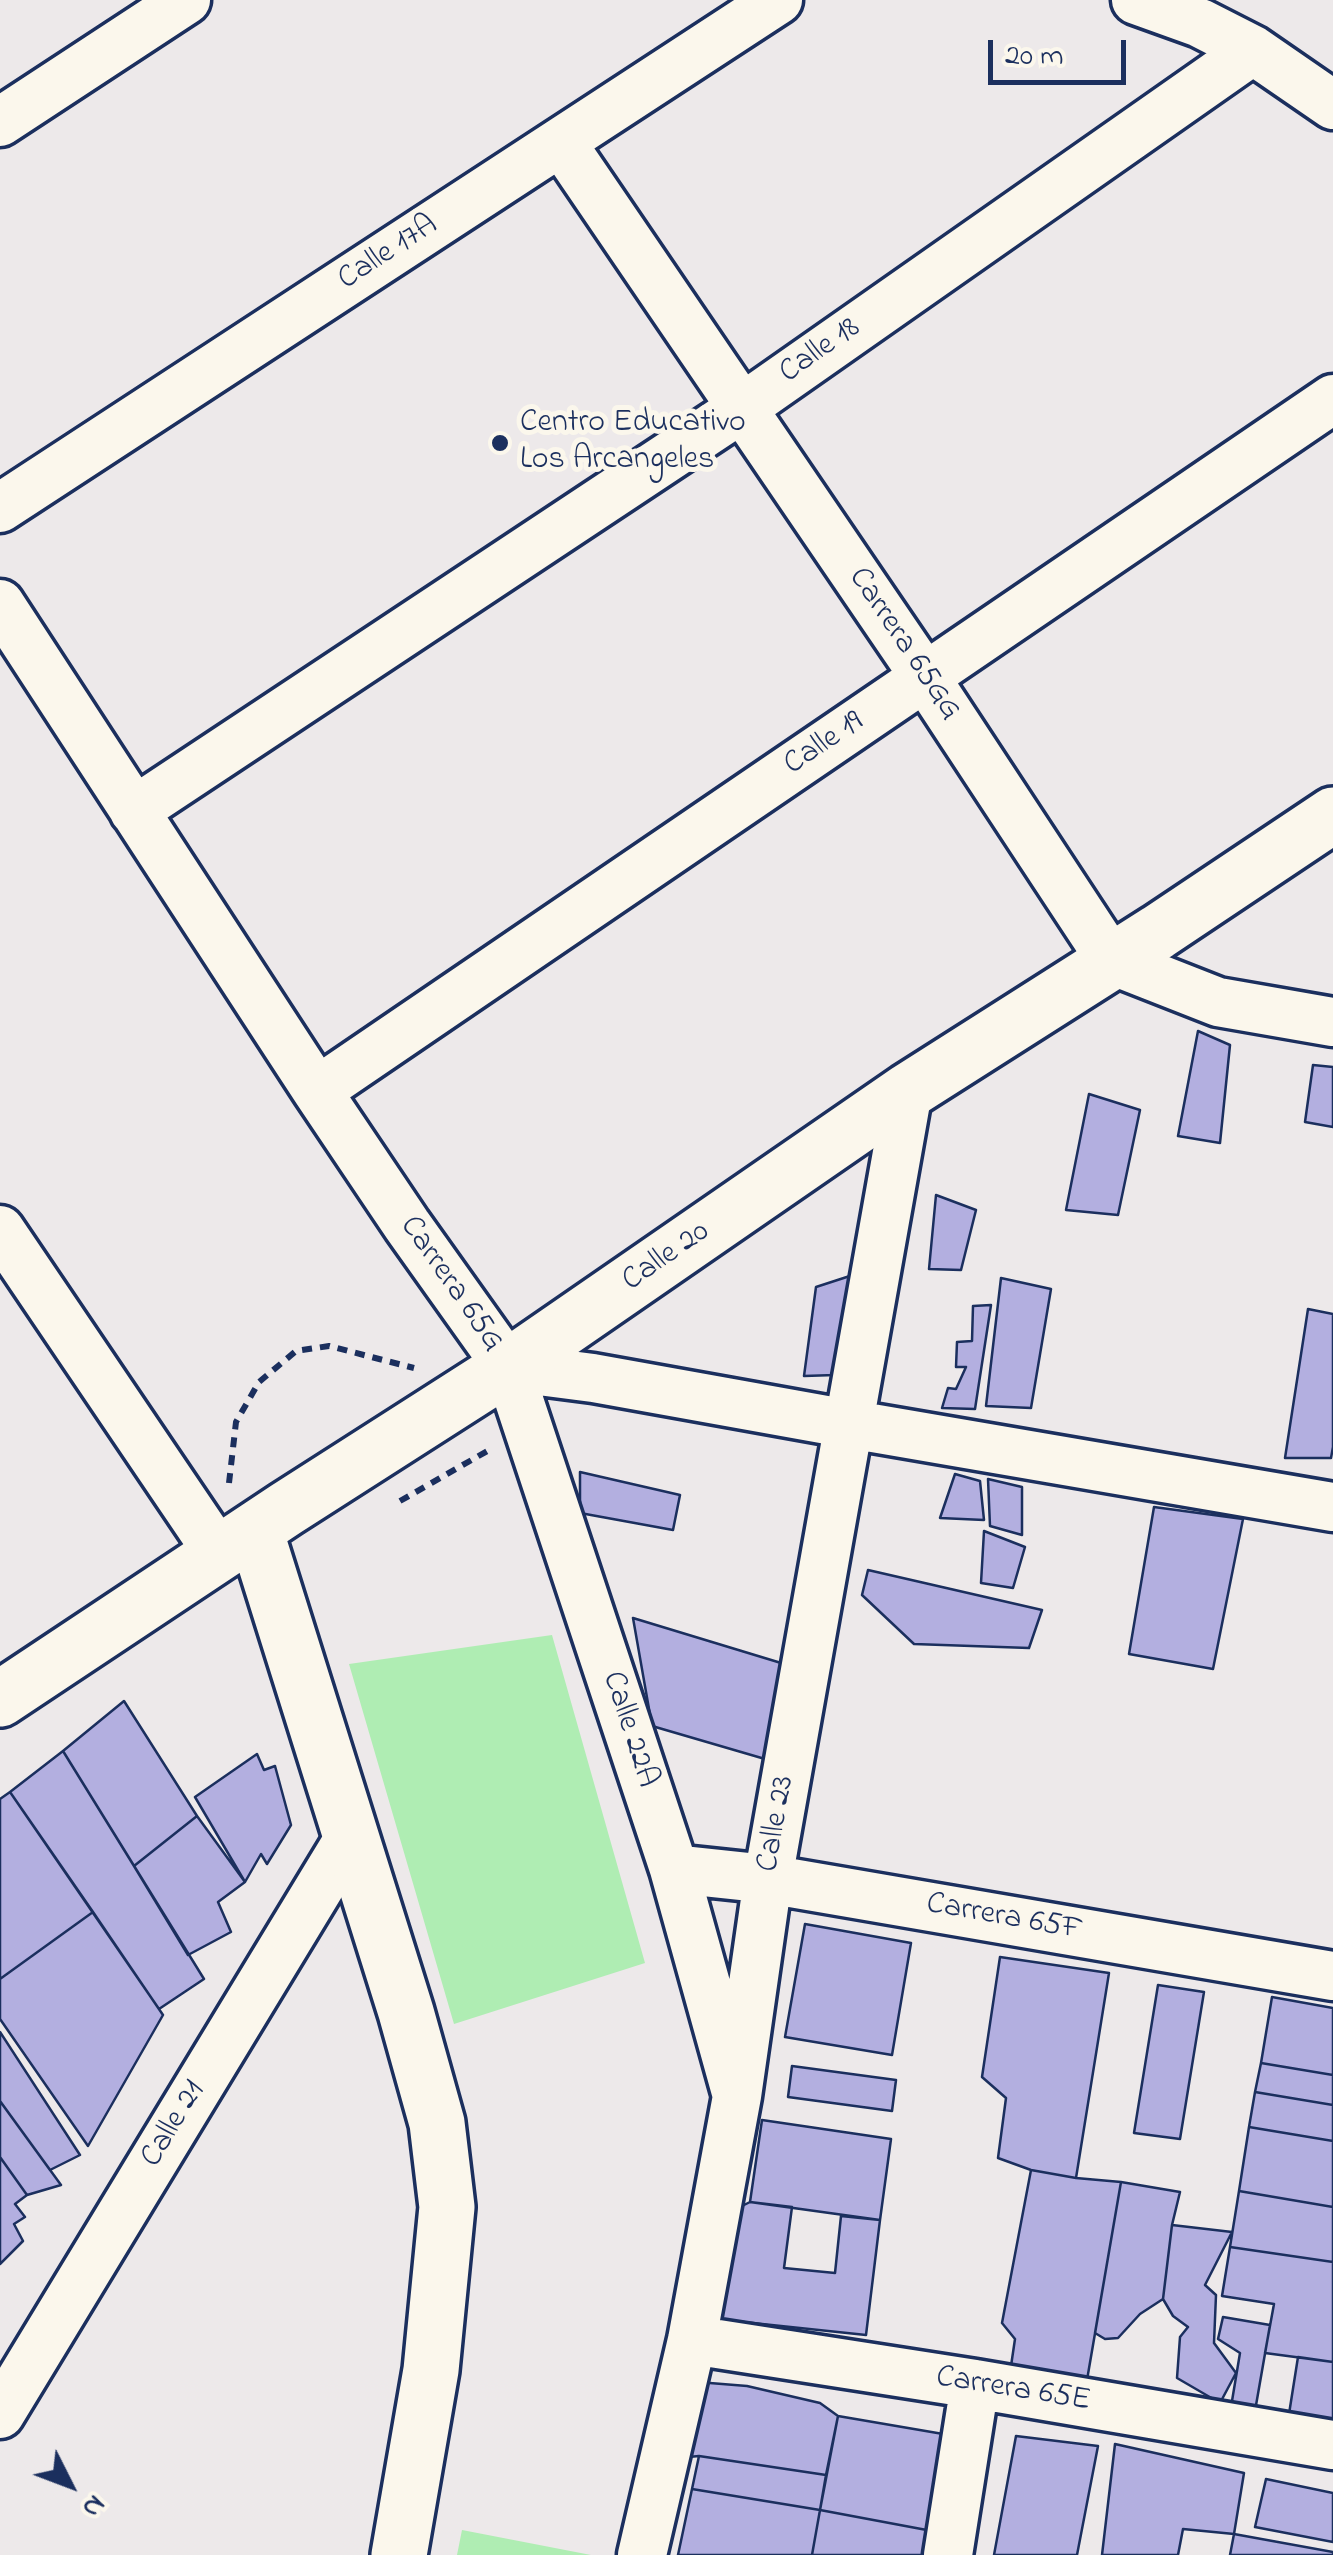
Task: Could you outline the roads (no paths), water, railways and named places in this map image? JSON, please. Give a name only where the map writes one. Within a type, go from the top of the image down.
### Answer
[{"type":"street","points":[[0,122],[186,0]]},
{"type":"street","name":"Calle 17A","points":[[0,508],[778,0]]},
{"type":"street","points":[[1136,0],[1200,23],[1253,50],[1333,105]]},
{"type":"street","name":"Calle 18","points":[[134,811],[742,408],[1253,50]]},
{"type":"street","name":"Carrera 65GG","points":[[560,142],[926,677],[1112,960]]},
{"type":"street","name":"Calle 19","points":[[317,1091],[1333,400]]},
{"type":"street","name":"Carrera 65G","points":[[0,604],[317,1091],[508,1367],[593,1378],[1333,1507]]},
{"type":"street","name":"Calle 20","points":[[0,1700],[234,1527],[508,1367],[908,1092],[1333,816]]},
{"type":"street","points":[[1112,960],[1218,1002],[1333,1022]]},
{"type":"street","name":"Calle 23","points":[[642,2555],[692,2340],[738,2096],[768,1879],[908,1092]]},
{"type":"street","points":[[0,1230],[234,1527],[350,1837],[406,2012],[437,2123],[446,2207],[431,2370],[399,2555]]},
{"type":"street","name":"Calle 22A","points":[[508,1367],[674,1869],[738,2096]]},
{"type":"street","name":"Calle 21","points":[[0,2414],[350,1837]]},
{"type":"street","name":"Carrera 65F","points":[[674,1869],[768,1879],[1333,1976]]},
{"type":"street","name":"Carrera 65E","points":[[692,2340],[1333,2445]]},
{"type":"street","points":[[948,2555],[976,2384]]},
{"type":"place","name":"Centro Educativo Los Arcangeles","points":[[500,443]]}]
